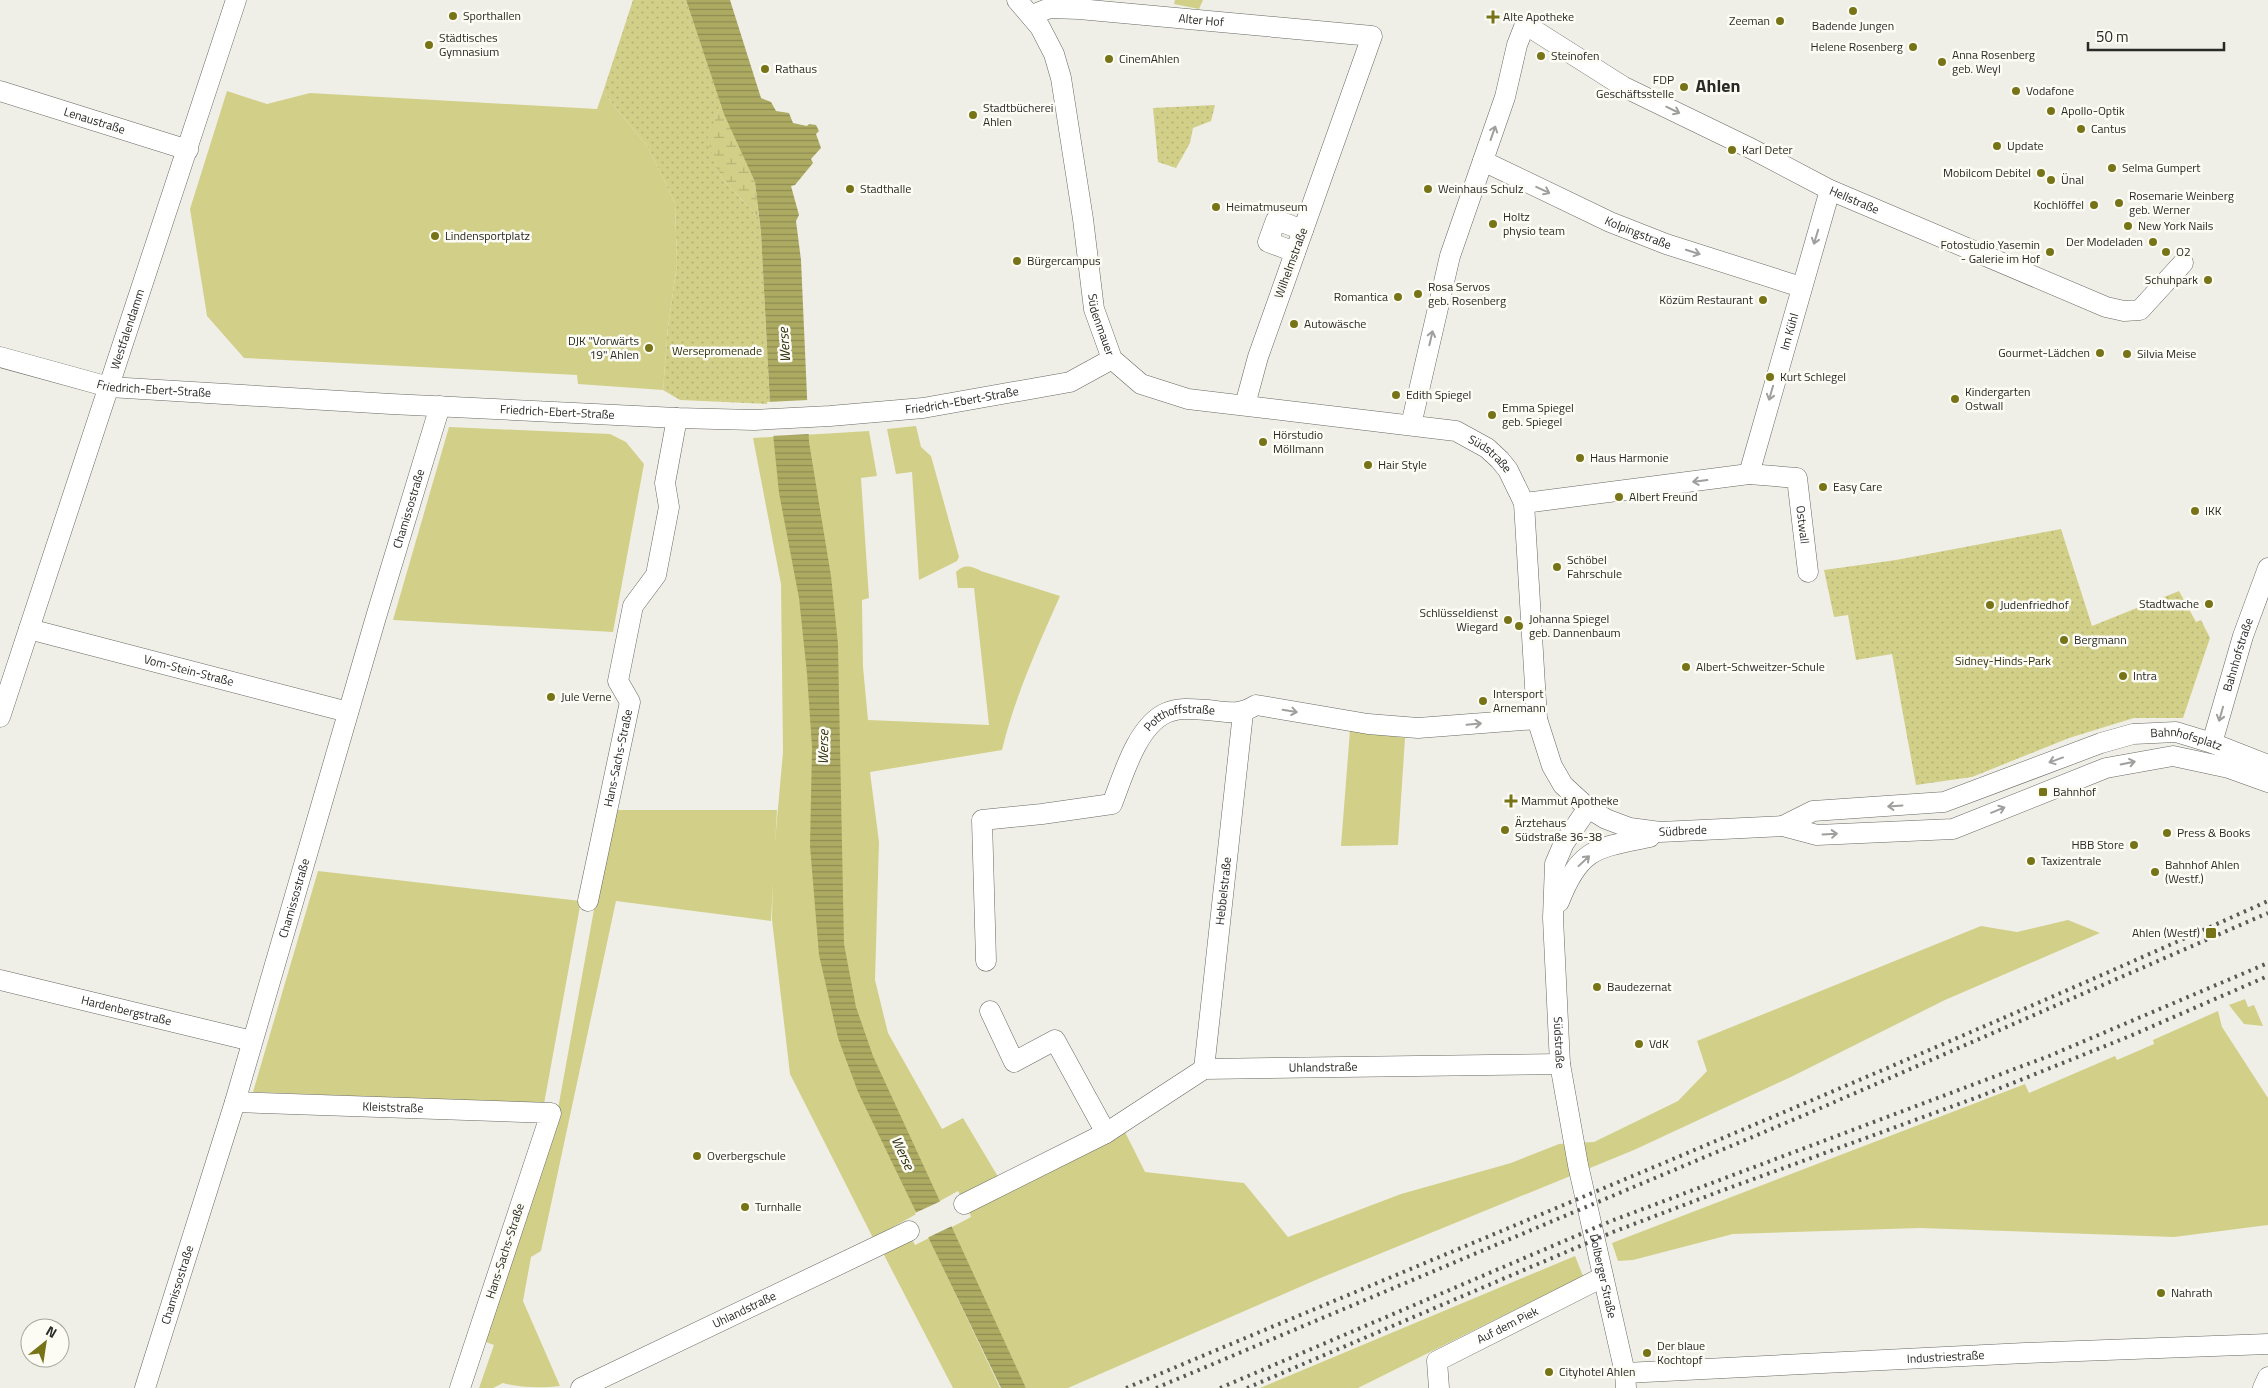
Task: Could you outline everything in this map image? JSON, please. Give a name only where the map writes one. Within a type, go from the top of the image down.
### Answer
[{"type":"street","name":"Westfalendamm","points":[[0,717],[236,0]]},
{"type":"street","name":"Südenmauer","points":[[1017,0],[1032,16],[1050,46],[1062,78],[1084,219],[1094,309],[1112,359],[1141,384],[1188,399],[1411,425]]},
{"type":"street","name":"Alter Hof","points":[[1032,16],[1050,8],[1079,9],[1372,36]]},
{"type":"street","name":"Hellstraße","points":[[1483,161],[1505,97],[1517,44],[1524,27],[1534,30],[1624,87],[1752,149],[1830,190],[2106,308],[2124,311],[2140,310],[2184,263]]},
{"type":"street","name":"Wilhelmstraße","points":[[1245,405],[1258,357],[1372,36]]},
{"type":"street","name":"Lenaustraße","points":[[0,91],[188,150]]},
{"type":"street","name":"Kolpingstraße","points":[[1483,161],[1610,222],[1666,244],[1801,287]]},
{"type":"street","points":[[1411,425],[1450,256],[1483,161]]},
{"type":"street","name":"Im Kühl","points":[[1748,474],[1830,190]]},
{"type":"street","points":[[1295,252],[1268,242],[1276,220],[1303,230]]},
{"type":"street","name":"Friedrich-Ebert-Straße","points":[[0,357],[109,387],[440,406],[677,418],[758,420],[924,408],[1070,382],[1112,359]]},
{"type":"street","name":"Chamissostraße","points":[[145,1388],[235,1102],[348,712],[440,406]]},
{"type":"street","name":"Hans-Sachs-Straße","points":[[588,901],[630,702],[618,681],[633,606],[656,575],[669,507],[665,483],[677,418]]},
{"type":"street","name":"Südstraße","points":[[1411,425],[1456,431],[1487,448],[1508,470],[1524,503],[1537,719],[1556,774],[1567,790],[1588,808],[1568,835],[1555,864],[1553,918],[1560,1064],[1578,1165]]},
{"type":"street","points":[[1524,503],[1748,474]]},
{"type":"street","name":"Ostwall","points":[[1748,474],[1797,478],[1808,572]]},
{"type":"street","name":"Bahnhofstraße","points":[[2212,743],[2243,636],[2268,568]]},
{"type":"street","name":"Vom-Stein-Straße","points":[[29,629],[348,712]]},
{"type":"street","name":"Potthoffstraße","points":[[986,961],[982,820],[1112,804],[1132,754],[1150,724],[1166,713],[1187,709],[1243,713],[1256,705],[1368,724],[1418,728],[1537,719]]},
{"type":"street","name":"Hebbelstraße","points":[[1204,1069],[1243,713]]},
{"type":"street","name":"Bahnhofsplatz","points":[[1944,802],[2122,736],[2176,732],[2212,743],[2229,768]]},
{"type":"street","points":[[2212,743],[2268,765]]},
{"type":"street","name":"Bahnhofsplatz","points":[[1953,829],[2106,768],[2133,762],[2173,756],[2229,768]]},
{"type":"street","points":[[2229,768],[2268,782]]},
{"type":"street","name":"Südbrede","points":[[1783,826],[1813,811],[1944,802]]},
{"type":"street","name":"Südbrede","points":[[1588,808],[1606,819],[1630,828],[1674,832],[1783,826],[1817,835],[1953,829]]},
{"type":"street","name":"Südstraße","points":[[1553,918],[1569,877],[1583,859],[1597,850],[1618,842],[1674,832]]},
{"type":"street","name":"Hardenbergstraße","points":[[0,980],[252,1041]]},
{"type":"street","points":[[990,1011],[1014,1062],[1055,1040],[1106,1133]]},
{"type":"street","name":"Uhlandstraße","points":[[1204,1069],[1560,1064]]},
{"type":"street","points":[[964,1204],[1106,1133],[1204,1069]]},
{"type":"street","name":"Kleiststraße","points":[[235,1102],[551,1113]]},
{"type":"street","name":"Hans-Sachs-Straße","points":[[460,1388],[551,1113]]},
{"type":"street","name":"Dolberger Straße","points":[[1578,1165],[1625,1381]]},
{"type":"street","name":"Uhlandstraße","points":[[580,1388],[909,1231]]},
{"type":"street","name":"Auf dem Piek","points":[[1440,1388],[1438,1361],[1603,1277]]},
{"type":"street","name":"Industriestraße","points":[[1625,1381],[2005,1354],[2268,1344]]},
{"type":"street","points":[[2263,1388],[2268,1377]]},
{"type":"green space","name":"Wersepromenade","points":[[633,0],[686,0],[721,104],[707,140],[722,179],[759,218],[770,404],[680,400],[663,390],[668,327],[677,264],[675,203],[648,147],[603,92]]},
{"type":"green space","points":[[1175,0],[1203,0],[1199,9],[1174,4]]},
{"type":"green space","name":"Lindensportplatz","points":[[227,91],[267,104],[310,93],[597,109],[603,92],[648,147],[675,203],[677,264],[668,327],[663,390],[578,384],[577,375],[244,358],[207,316],[190,209]]},
{"type":"green space","points":[[721,104],[755,182],[759,218],[722,179],[706,140]]},
{"type":"green space","points":[[1215,105],[1211,121],[1193,128],[1190,143],[1176,168],[1158,162],[1153,108]]},
{"type":"green space","points":[[916,426],[921,447],[931,456],[959,557],[957,561],[919,580],[912,472],[896,474],[887,429]]},
{"type":"green space","points":[[449,427],[610,434],[626,442],[644,464],[613,632],[393,620]]},
{"type":"green space","points":[[869,431],[877,476],[861,478],[869,598],[862,600],[863,667],[868,720],[989,725],[974,588],[958,588],[956,572],[959,569],[971,567],[1060,596],[1020,691],[1002,750],[870,772],[879,842],[875,980],[888,1033],[942,1129],[963,1118],[1000,1180],[961,1197],[958,1191],[873,1238],[790,1074],[772,920],[773,864],[783,752],[781,584],[753,438]]},
{"type":"green space","name":"Sidney-Hinds-Park","points":[[2061,529],[2092,626],[2179,591],[2196,622],[2201,620],[2210,638],[2183,718],[2134,718],[2069,738],[1972,777],[1916,785],[1892,654],[1856,660],[1848,615],[1834,617],[1824,570],[1896,560]]},
{"type":"green space","points":[[1350,730],[1405,738],[1398,845],[1341,846]]},
{"type":"green space","points":[[612,810],[777,810],[771,921],[616,901],[541,1251],[531,1257],[523,1301],[560,1386],[531,1387],[503,1383],[493,1388],[479,1388],[494,1345],[483,1341],[556,1120]]},
{"type":"green space","points":[[318,871],[581,901],[544,1104],[253,1092]]},
{"type":"green space","points":[[2068,920],[2100,933],[1945,1000],[1793,1076],[1634,1150],[1318,1279],[1068,1388],[1026,1388],[950,1228],[971,1217],[969,1211],[1124,1130],[1145,1172],[1244,1183],[1288,1237],[1401,1194],[1511,1163],[1559,1144],[1594,1142],[1678,1101],[1707,1071],[1697,1041],[1981,926],[2017,932]]},
{"type":"green space","points":[[2245,999],[2248,1007],[2254,1005],[2263,1026],[2244,1024],[2229,1005]]},
{"type":"green space","points":[[2218,1011],[2222,1027],[2268,1098],[2268,1225],[2174,1237],[1920,1228],[1733,1234],[1633,1260],[1618,1261],[1612,1243],[2025,1084],[2029,1093],[2115,1056],[2117,1060],[2154,1044],[2153,1040]]},
{"type":"green space","points":[[929,1238],[1000,1388],[953,1388],[883,1253],[912,1239],[915,1245]]},
{"type":"green space","points":[[1575,1256],[1583,1276],[1358,1388],[1260,1388]]},
{"type":"water","name":"Werse","points":[[686,0],[730,0],[761,98],[771,102],[776,111],[789,113],[793,123],[807,126],[809,124],[816,125],[819,131],[816,134],[821,148],[811,159],[813,163],[795,185],[791,186],[799,215],[796,221],[801,260],[809,442],[831,576],[838,644],[844,944],[856,1007],[873,1056],[1026,1388],[1001,1388],[858,1092],[838,1038],[819,955],[810,846],[812,747],[807,674],[799,598],[779,493],[770,404],[761,233],[755,182],[724,114]]},
{"type":"pier","points":[[808,400],[810,434],[771,436],[767,402]]},
{"type":"pier","points":[[941,1201],[952,1226],[927,1238],[915,1213]]},
{"type":"railway","points":[[1126,1388],[1841,1088],[2268,901]]},
{"type":"railway","points":[[1156,1388],[1807,1114],[2268,913]]},
{"type":"railway","points":[[1220,1388],[1611,1221],[2049,1056],[2268,963]]},
{"type":"railway","points":[[1247,1388],[1613,1232],[1978,1097],[2130,1036],[2268,976]]},
{"type":"place","name":"Badende Jungen","points":[[1853,11]]},
{"type":"place","name":"Sporthallen","points":[[453,16]]},
{"type":"place","name":"Alte Apotheke","points":[[1493,17]]},
{"type":"place","name":"Zeeman","points":[[1780,21]]},
{"type":"place","name":"Städtisches Gymnasium","points":[[429,45]]},
{"type":"place","name":"Helene Rosenberg","points":[[1913,47]]},
{"type":"place","name":"Steinofen","points":[[1541,56]]},
{"type":"place","name":"CinemAhlen","points":[[1109,59]]},
{"type":"place","name":"Anna Rosenberg geb. Weyl","points":[[1942,62]]},
{"type":"place","name":"Rathaus","points":[[765,69]]},
{"type":"place","name":"FDP Geschäftsstelle","points":[[1684,87]]},
{"type":"place","name":"Vodafone","points":[[2016,91]]},
{"type":"place","name":"Apollo-Optik","points":[[2051,111]]},
{"type":"place","name":"Stadtbücherei Ahlen","points":[[973,115]]},
{"type":"place","name":"Cantus","points":[[2081,129]]},
{"type":"place","name":"Update","points":[[1997,146]]},
{"type":"place","name":"Karl Deter","points":[[1732,150]]},
{"type":"place","name":"Selma Gumpert","points":[[2112,168]]},
{"type":"place","name":"Mobilcom Debitel","points":[[2041,173]]},
{"type":"place","name":"Ünal","points":[[2051,180]]},
{"type":"place","name":"Stadthalle","points":[[850,189]]},
{"type":"place","name":"Weinhaus Schulz","points":[[1428,189]]},
{"type":"place","name":"Rosemarie Weinberg geb. Werner","points":[[2119,203]]},
{"type":"place","name":"Kochlöffel","points":[[2094,205]]},
{"type":"place","name":"Heimatmuseum","points":[[1216,207]]},
{"type":"place","name":"Holtz physio team","points":[[1493,224]]},
{"type":"place","name":"New York Nails","points":[[2128,226]]},
{"type":"place","name":"Lindensportplatz","points":[[435,236]]},
{"type":"place","name":"Der Modeladen","points":[[2153,242]]},
{"type":"place","name":"Fotostudio Yasemin - Galerie im Hof","points":[[2050,252]]},
{"type":"place","name":"O2","points":[[2166,252]]},
{"type":"place","name":"Bürgercampus","points":[[1017,261]]},
{"type":"place","name":"Schuhpark","points":[[2208,280]]},
{"type":"place","name":"Rosa Servos geb. Rosenberg","points":[[1418,294]]},
{"type":"place","name":"Romantica","points":[[1398,297]]},
{"type":"place","name":"Közüm Restaurant","points":[[1763,300]]},
{"type":"place","name":"Autowäsche","points":[[1294,324]]},
{"type":"place","name":"DJK \"Vorwärts 19\" Ahlen","points":[[649,348]]},
{"type":"place","name":"Gourmet-Lädchen","points":[[2100,353]]},
{"type":"place","name":"Silvia Meise","points":[[2127,354]]},
{"type":"place","name":"Kurt Schlegel","points":[[1770,377]]},
{"type":"place","name":"Edith Spiegel","points":[[1396,395]]},
{"type":"place","name":"Kindergarten Ostwall","points":[[1955,399]]},
{"type":"place","name":"Emma Spiegel geb. Spiegel","points":[[1492,415]]},
{"type":"place","name":"Hörstudio Möllmann","points":[[1263,442]]},
{"type":"place","name":"Haus Harmonie","points":[[1580,458]]},
{"type":"place","name":"Hair Style","points":[[1368,465]]},
{"type":"place","name":"Easy Care","points":[[1823,487]]},
{"type":"place","name":"Albert Freund","points":[[1619,497]]},
{"type":"place","name":"IKK","points":[[2195,511]]},
{"type":"place","name":"Schöbel Fahrschule","points":[[1557,567]]},
{"type":"place","name":"Stadtwache","points":[[2209,604]]},
{"type":"place","name":"Judenfriedhof","points":[[1990,605]]},
{"type":"place","name":"Schlüsseldienst Wiegard","points":[[1508,620]]},
{"type":"place","name":"Johanna Spiegel geb. Dannenbaum","points":[[1519,626]]},
{"type":"place","name":"Bergmann","points":[[2064,640]]},
{"type":"place","name":"Albert-Schweitzer-Schule","points":[[1686,667]]},
{"type":"place","name":"Intra","points":[[2123,676]]},
{"type":"place","name":"Jule Verne","points":[[551,697]]},
{"type":"place","name":"Intersport Arnemann","points":[[1483,701]]},
{"type":"place","name":"Bahnhof","points":[[2043,792]]},
{"type":"place","name":"Mammut Apotheke","points":[[1511,801]]},
{"type":"place","name":"Ärztehaus Südstraße 36-38","points":[[1505,830]]},
{"type":"place","name":"Press & Books","points":[[2167,833]]},
{"type":"place","name":"HBB Store","points":[[2134,845]]},
{"type":"place","name":"Taxizentrale","points":[[2031,861]]},
{"type":"place","name":"Bahnhof Ahlen (Westf.)","points":[[2155,872]]},
{"type":"place","name":"Ahlen (Westf)","points":[[2211,933]]},
{"type":"place","name":"Baudezernat","points":[[1597,987]]},
{"type":"place","name":"VdK","points":[[1639,1044]]},
{"type":"place","name":"Overbergschule","points":[[697,1156]]},
{"type":"place","name":"Turnhalle","points":[[745,1207]]},
{"type":"place","name":"Nahrath","points":[[2161,1293]]},
{"type":"place","name":"Der blaue Kochtopf","points":[[1647,1353]]},
{"type":"place","name":"Cityhotel Ahlen","points":[[1549,1372]]},
{"type":"district","name":"Ahlen","points":[[1718,86]]}]
